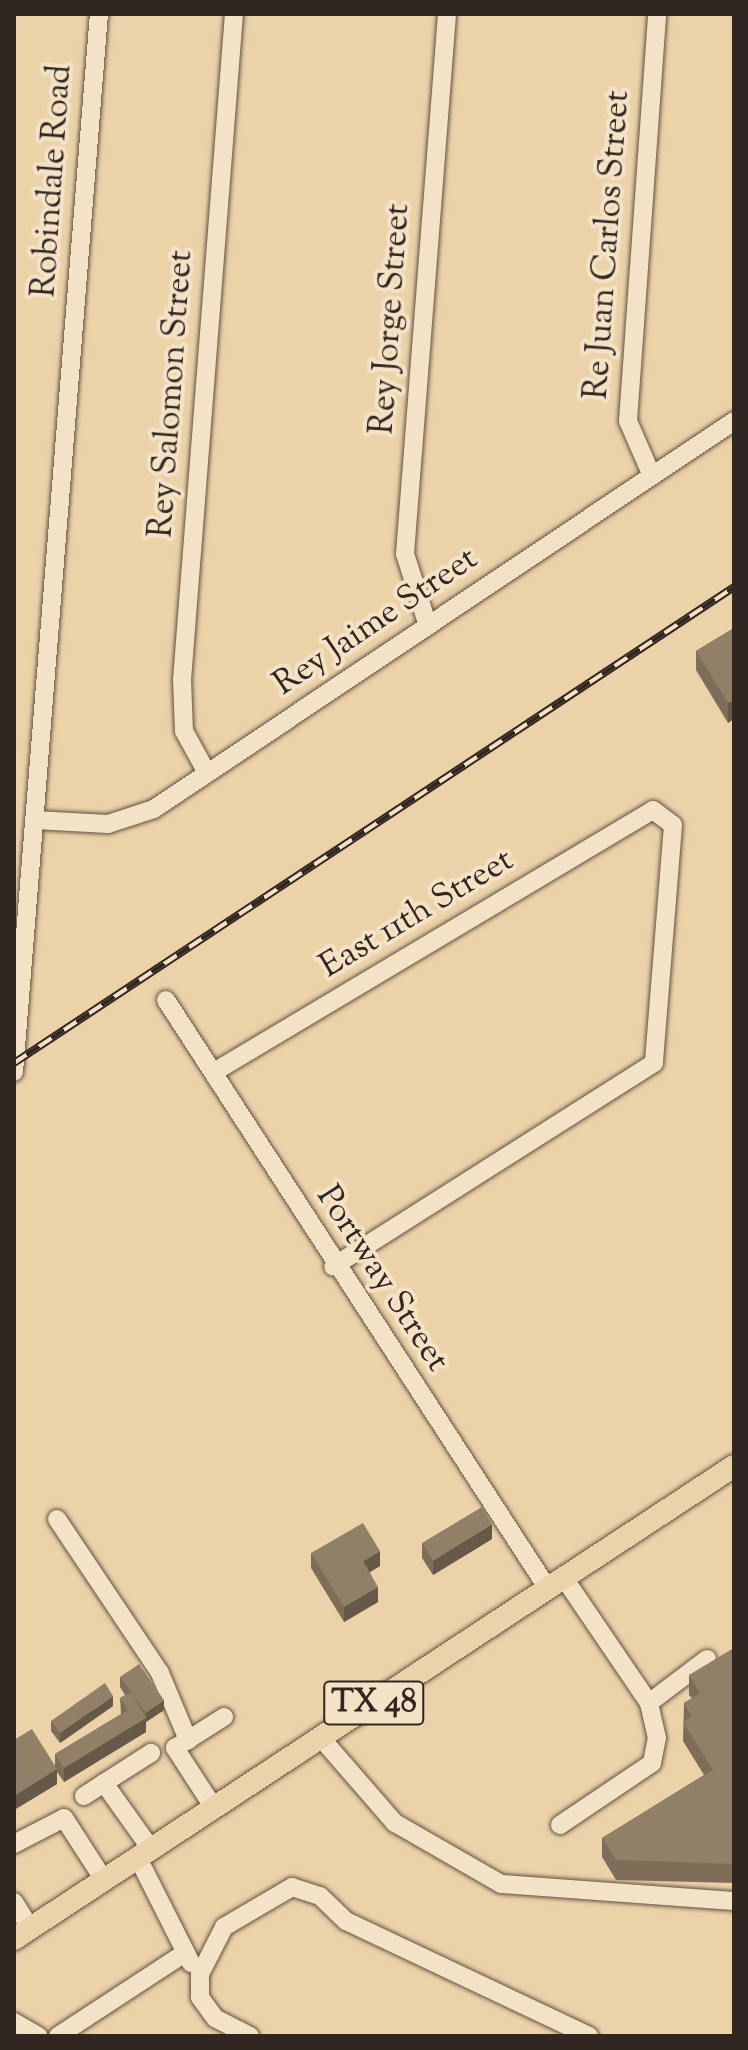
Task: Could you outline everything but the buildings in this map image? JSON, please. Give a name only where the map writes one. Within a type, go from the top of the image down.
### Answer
[{"type":"main road","name":"TX 48","points":[[22,1934],[734,1466]]},
{"type":"street","name":"Robindale Road","points":[[14,1072],[99,14]]},
{"type":"street","name":"Rey Salomon Street","points":[[207,773],[184,731],[182,680],[234,14]]},
{"type":"street","name":"Rey Jorge Street","points":[[428,626],[405,554],[447,14]]},
{"type":"street","name":"Re Juan Carlos Street","points":[[652,476],[628,421],[657,14]]},
{"type":"street","name":"Rey Jaime Street","points":[[35,820],[108,824],[154,809],[734,421]]},
{"type":"street","name":"East 11th Street","points":[[214,1072],[653,810],[673,825],[654,1063],[333,1267]]},
{"type":"street","name":"Portway Street","points":[[166,1000],[214,1072],[333,1267],[556,1584],[649,1703]]},
{"type":"street","points":[[57,1519],[160,1673],[188,1740]]},
{"type":"street","points":[[560,1825],[652,1763],[657,1727],[649,1703],[707,1659]]},
{"type":"street","points":[[214,1808],[175,1748],[224,1717]]},
{"type":"street","points":[[321,1738],[395,1823],[501,1884],[734,1901]]},
{"type":"street","points":[[84,1796],[151,1753]]},
{"type":"street","points":[[104,1783],[144,1853],[185,1953],[200,1974]]},
{"type":"street","points":[[14,1844],[64,1818],[104,1880]]},
{"type":"street","points":[[250,2036],[215,2018],[200,1997],[200,1974],[224,1927],[292,1887],[320,1896],[346,1921],[589,2036]]},
{"type":"street","points":[[14,1902],[22,1934]]},
{"type":"street","points":[[58,2036],[185,1953]]},
{"type":"street","points":[[15,2025],[38,2036]]},
{"type":"railway","points":[[14,1063],[734,587]]}]
